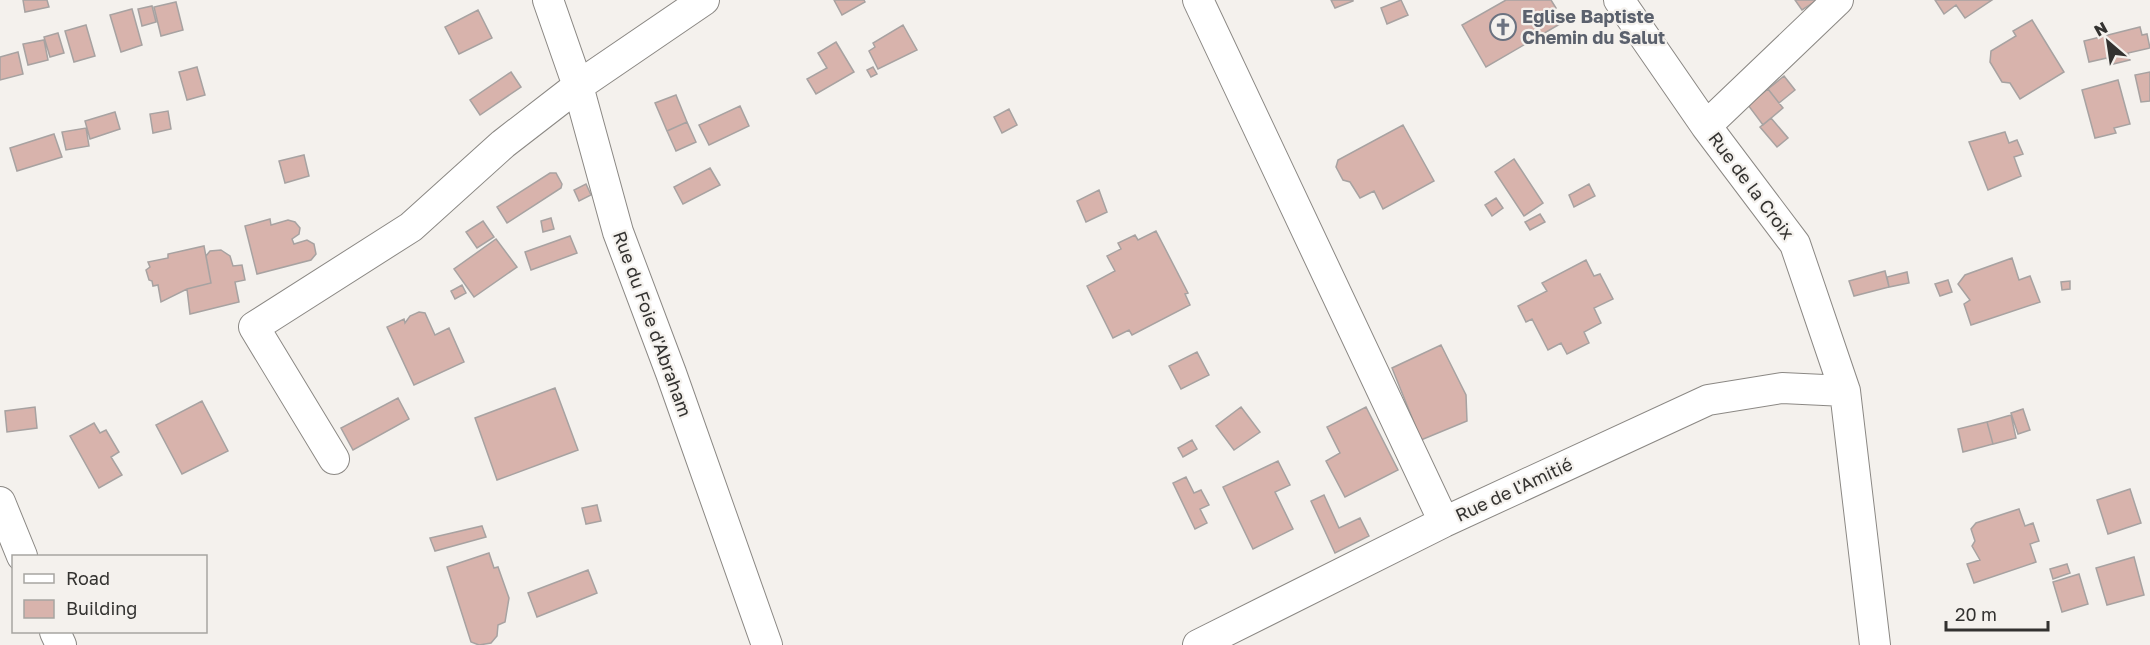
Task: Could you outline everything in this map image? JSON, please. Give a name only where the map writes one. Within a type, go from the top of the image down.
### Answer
[{"type":"street","name":"Rue du Foie d'Abraham","points":[[548,0],[578,86],[618,232],[671,373],[767,645]]},
{"type":"street","points":[[334,459],[254,327],[411,227],[502,144],[578,86],[704,0]]},
{"type":"street","points":[[1198,0],[1444,522]]},
{"type":"street","name":"Rue de la Croix","points":[[1619,0],[1706,126],[1795,244],[1845,391],[1875,645]]},
{"type":"street","points":[[1706,126],[1838,0]]},
{"type":"street","name":"Rue de l'Amitié","points":[[1198,645],[1444,522],[1707,400],[1782,387],[1845,391]]},
{"type":"street","points":[[0,502],[22,555]]},
{"type":"building","points":[[23,0],[47,0],[49,7],[25,12]]},
{"type":"building","points":[[834,0],[864,0],[865,2],[842,15]]},
{"type":"building","points":[[1331,0],[1353,0],[1353,1],[1335,8]]},
{"type":"building","points":[[1401,0],[1408,15],[1387,24],[1381,8]]},
{"type":"building","points":[[1506,0],[1551,0],[1556,8],[1551,11],[1560,24],[1486,67],[1462,25]]},
{"type":"building","points":[[1795,0],[1815,0],[1816,1],[1802,10]]},
{"type":"building","points":[[1935,0],[1992,0],[1965,18],[1956,5],[1944,14]]},
{"type":"building","points":[[176,2],[183,30],[161,36],[154,7]]},
{"type":"building","points":[[152,6],[156,22],[142,26],[138,9]]},
{"type":"building","points":[[132,9],[142,45],[121,52],[110,15]]},
{"type":"building","points":[[478,10],[492,38],[459,54],[445,27]]},
{"type":"building","points":[[2032,20],[2064,72],[2020,99],[2010,83],[2002,82],[1990,62],[1991,51],[2016,36],[2013,31]]},
{"type":"building","points":[[86,25],[95,56],[74,62],[65,31]]},
{"type":"building","points":[[903,25],[917,50],[878,69],[869,51],[875,47],[873,43]]},
{"type":"building","points":[[2140,27],[2142,35],[2147,34],[2150,48],[2128,53],[2130,60],[2109,65],[2107,58],[2089,62],[2084,41]]},
{"type":"building","points":[[58,33],[64,53],[50,57],[44,37]]},
{"type":"building","points":[[44,40],[48,60],[28,65],[23,44]]},
{"type":"building","points":[[836,42],[854,72],[816,94],[807,79],[827,68],[818,53]]},
{"type":"building","points":[[18,52],[23,74],[0,80],[0,57]]},
{"type":"building","points":[[197,67],[205,95],[187,100],[179,72]]},
{"type":"building","points":[[873,67],[877,74],[871,77],[867,70]]},
{"type":"building","points":[[511,72],[521,87],[480,115],[470,100]]},
{"type":"building","points":[[2150,72],[2150,101],[2141,102],[2135,75]]},
{"type":"building","points":[[1784,76],[1795,90],[1779,103],[1768,89]]},
{"type":"building","points":[[2118,80],[2130,124],[2114,128],[2116,133],[2095,138],[2082,90]]},
{"type":"building","points":[[1768,89],[1783,108],[1763,125],[1748,105]]},
{"type":"building","points":[[676,95],[687,122],[667,131],[655,103]]},
{"type":"building","points":[[740,106],[749,126],[709,145],[699,125]]},
{"type":"building","points":[[1009,109],[1017,125],[1002,133],[994,117]]},
{"type":"building","points":[[168,111],[171,129],[153,133],[150,114]]},
{"type":"building","points":[[115,112],[120,129],[90,139],[85,121]]},
{"type":"building","points":[[1771,118],[1788,138],[1777,147],[1760,127]]},
{"type":"building","points":[[687,122],[696,142],[676,151],[667,131]]},
{"type":"building","points":[[1403,125],[1434,181],[1383,209],[1374,191],[1360,198],[1350,182],[1343,180],[1336,167],[1338,160]]},
{"type":"building","points":[[86,128],[89,146],[66,150],[62,132]]},
{"type":"building","points":[[2005,132],[2009,143],[2017,140],[2023,154],[2014,157],[2021,176],[1988,190],[1969,142]]},
{"type":"building","points":[[54,134],[62,157],[17,171],[10,148]]},
{"type":"building","points":[[304,155],[309,176],[285,183],[279,161]]},
{"type":"building","points":[[1514,159],[1543,203],[1524,216],[1495,172]]},
{"type":"building","points":[[710,168],[720,185],[683,204],[674,187]]},
{"type":"building","points":[[550,173],[556,173],[562,184],[561,188],[507,223],[497,207]]},
{"type":"building","points":[[586,184],[591,195],[579,201],[574,190]]},
{"type":"building","points":[[1589,184],[1595,196],[1574,207],[1569,195]]},
{"type":"building","points":[[1099,190],[1107,212],[1086,222],[1077,201]]},
{"type":"building","points":[[1496,198],[1503,208],[1492,216],[1485,205]]},
{"type":"building","points":[[1540,214],[1545,222],[1530,230],[1525,222]]},
{"type":"building","points":[[551,218],[554,229],[543,232],[541,221]]},
{"type":"building","points":[[270,219],[271,225],[288,220],[295,222],[300,228],[299,234],[292,239],[294,244],[307,240],[314,244],[316,254],[311,260],[257,274],[245,226]]},
{"type":"building","points":[[483,221],[494,237],[477,248],[466,232]]},
{"type":"building","points":[[1156,231],[1188,293],[1185,294],[1190,305],[1132,335],[1129,330],[1113,338],[1087,286],[1115,271],[1107,256],[1121,249],[1118,243],[1135,235],[1138,240]]},
{"type":"building","points":[[570,236],[577,253],[531,270],[525,252]]},
{"type":"building","points":[[496,239],[517,267],[474,297],[454,269]]},
{"type":"building","points":[[204,246],[211,283],[187,289],[161,302],[158,285],[153,286],[152,281],[149,280],[146,270],[150,267],[148,262],[168,258],[168,254]]},
{"type":"building","points":[[221,250],[230,256],[233,266],[242,265],[245,280],[235,282],[239,302],[190,314],[187,289],[211,283],[206,256],[210,251]]},
{"type":"building","points":[[2012,258],[2019,280],[2030,276],[2040,302],[1971,325],[1964,304],[1970,300],[1958,284],[1965,275]]},
{"type":"building","points":[[1586,260],[1594,276],[1600,274],[1613,299],[1594,308],[1601,323],[1584,332],[1589,343],[1567,354],[1561,343],[1548,350],[1532,319],[1526,322],[1518,306],[1547,291],[1542,283]]},
{"type":"building","points":[[1885,271],[1889,287],[1854,296],[1849,281]]},
{"type":"building","points":[[1907,272],[1909,283],[1889,287],[1887,277]]},
{"type":"building","points":[[1948,280],[1952,292],[1940,296],[1935,284]]},
{"type":"building","points":[[2070,281],[2070,289],[2062,290],[2061,282]]},
{"type":"building","points":[[462,285],[466,293],[455,299],[451,291]]},
{"type":"building","points":[[419,312],[425,313],[435,335],[449,328],[464,362],[414,385],[387,327],[404,319],[405,323],[410,316]]},
{"type":"building","points":[[1441,345],[1466,395],[1467,421],[1421,440],[1392,368]]},
{"type":"building","points":[[1197,352],[1209,375],[1181,389],[1169,366]]},
{"type":"building","points":[[555,388],[578,450],[497,480],[475,418]]},
{"type":"building","points":[[398,398],[409,419],[353,450],[341,428]]},
{"type":"building","points":[[202,401],[228,451],[182,474],[156,425]]},
{"type":"building","points":[[35,407],[37,428],[7,432],[5,411]]},
{"type":"building","points":[[1241,407],[1260,432],[1234,450],[1216,426]]},
{"type":"building","points":[[1366,407],[1398,470],[1345,497],[1326,461],[1340,453],[1327,427]]},
{"type":"building","points":[[2023,409],[2030,430],[2018,434],[2011,413]]},
{"type":"building","points":[[2011,415],[2016,438],[1993,444],[1987,422]]},
{"type":"building","points":[[1987,422],[1993,444],[1963,452],[1958,429]]},
{"type":"building","points":[[94,423],[100,433],[106,430],[119,452],[111,457],[122,475],[99,488],[70,436]]},
{"type":"building","points":[[1192,440],[1197,449],[1183,457],[1178,448]]},
{"type":"building","points":[[1278,461],[1290,485],[1275,492],[1293,529],[1253,549],[1223,487]]},
{"type":"building","points":[[1186,477],[1194,493],[1201,490],[1209,505],[1200,509],[1207,523],[1195,529],[1173,483]]},
{"type":"building","points":[[2130,489],[2141,523],[2108,534],[2097,500]]},
{"type":"building","points":[[1324,495],[1339,528],[1360,518],[1369,536],[1335,553],[1311,501]]},
{"type":"building","points":[[597,505],[601,521],[586,524],[582,508]]},
{"type":"building","points":[[2019,509],[2025,526],[2033,523],[2039,541],[2030,544],[2036,562],[1974,583],[1967,564],[1980,560],[1972,546],[1975,541],[1971,529],[1976,523]]},
{"type":"building","points":[[482,526],[486,537],[435,551],[430,538]]},
{"type":"building","points":[[489,553],[494,568],[498,567],[509,598],[505,622],[498,625],[497,636],[491,643],[479,645],[471,642],[447,567]]},
{"type":"building","points":[[2134,557],[2144,595],[2107,605],[2096,568]]},
{"type":"building","points":[[2067,564],[2070,573],[2053,579],[2050,569]]},
{"type":"building","points":[[588,570],[597,593],[537,617],[528,593]]},
{"type":"building","points":[[2079,574],[2088,604],[2062,612],[2053,582]]},
{"type":"place","name":"Eglise Baptiste Chemin du Salut","points":[[1503,27]]}]
